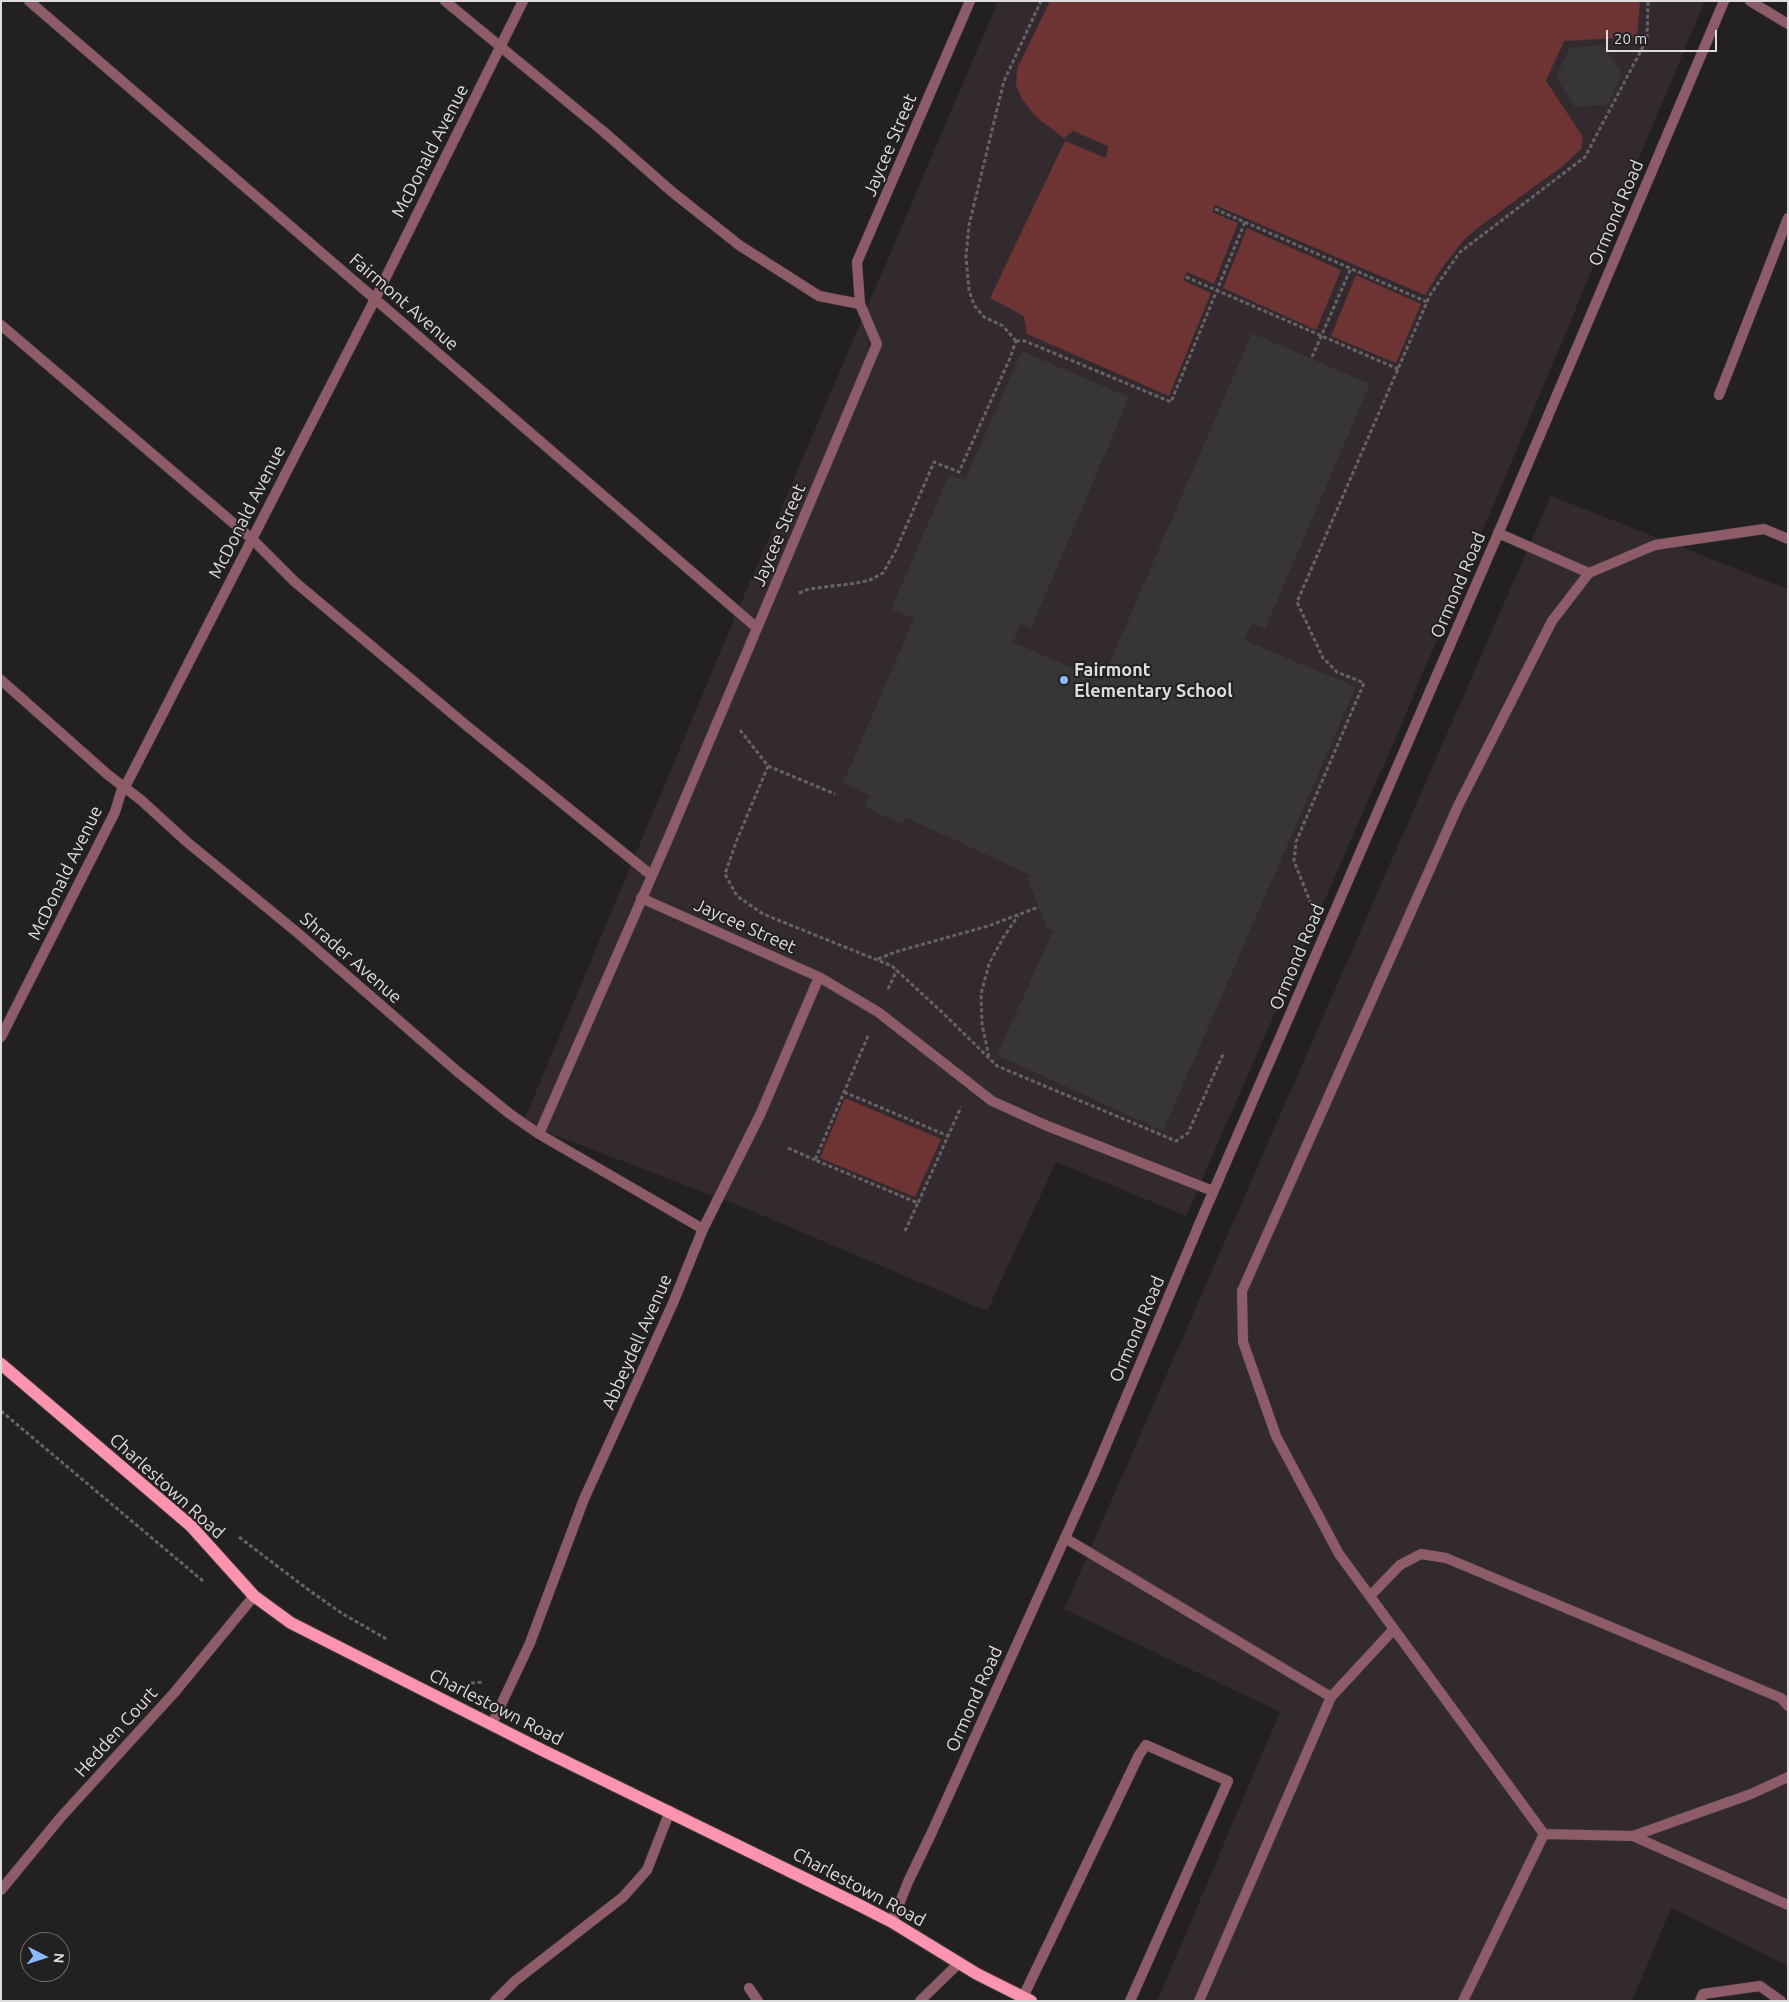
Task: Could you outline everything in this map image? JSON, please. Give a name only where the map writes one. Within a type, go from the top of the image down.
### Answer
[{"type":"main road","name":"Charlestown Road","points":[[1,1364],[192,1526],[254,1596],[290,1623],[892,1922],[977,1974],[1027,1999]]},
{"type":"street","name":"Fairmont Avenue","points":[[29,1],[757,628]]},
{"type":"street","points":[[445,1],[604,132],[671,191],[739,245],[819,296],[860,304]]},
{"type":"street","name":"McDonald Avenue","points":[[1,1037],[115,812],[122,789],[125,787],[375,299],[523,1]]},
{"type":"street","name":"Jaycee Street","points":[[970,1],[857,262],[860,304],[877,344],[641,898],[819,977],[878,1012],[992,1101],[1045,1125],[1214,1191]]},
{"type":"street","name":"Ormond Road","points":[[892,1922],[908,1882],[1065,1538],[1498,533],[1724,1]]},
{"type":"street","points":[[1750,1],[1788,24]]},
{"type":"street","points":[[1719,395],[1788,218]]},
{"type":"street","points":[[1,325],[252,539],[303,588],[467,726],[651,875]]},
{"type":"street","points":[[1544,1834],[1339,1554],[1276,1436],[1242,1342],[1242,1291],[1458,806],[1552,620],[1590,573],[1655,545],[1764,529],[1788,539]]},
{"type":"street","points":[[1498,533],[1590,573]]},
{"type":"street","name":"Shrader Avenue","points":[[1,680],[107,774],[125,787],[187,842],[299,934],[458,1072],[510,1114],[539,1134],[704,1230]]},
{"type":"street","points":[[539,1134],[641,898]]},
{"type":"street","name":"Abbeydell Avenue","points":[[492,1724],[530,1643],[584,1499],[704,1230],[760,1115],[819,977]]},
{"type":"street","points":[[1065,1538],[1331,1697]]},
{"type":"street","points":[[1370,1596],[1400,1565],[1421,1554],[1446,1558],[1781,1698],[1788,1706]]},
{"type":"street","name":"Hedden Court","points":[[1,1890],[61,1817],[174,1693],[254,1596]]},
{"type":"street","points":[[1199,2001],[1331,1697],[1394,1629]]},
{"type":"street","points":[[1027,1999],[1139,1755],[1146,1745],[1228,1781],[1130,2001]]},
{"type":"street","points":[[1544,1834],[1633,1836],[1751,1794],[1788,1777]]},
{"type":"street","points":[[495,2001],[515,1981],[623,1897],[647,1870],[670,1811]]},
{"type":"street","points":[[1463,2001],[1544,1834]]},
{"type":"street","points":[[1633,1836],[1788,1905]]},
{"type":"street","points":[[920,2001],[959,1963]]},
{"type":"street","points":[[1700,2001],[1703,1994],[1760,1986],[1781,2001]]},
{"type":"street","points":[[749,1988],[758,2001]]},
{"type":"path","points":[[1016,342],[1002,326],[984,317],[974,305],[969,290],[966,257],[969,225],[1004,81],[1041,1]]},
{"type":"path","points":[[1314,911],[1294,861],[1296,842],[1364,683],[1337,672],[1323,658],[1297,602],[1427,302],[1444,273],[1460,252],[1586,157],[1647,39],[1648,1]]},
{"type":"path","points":[[1215,209],[1427,302]]},
{"type":"path","points":[[1016,342],[1025,341],[1171,402],[1245,222]]},
{"type":"path","points":[[1312,357],[1351,268]]},
{"type":"path","points":[[1186,277],[1398,369]]},
{"type":"path","points":[[796,596],[809,589],[870,580],[883,573],[896,550],[934,462],[959,472],[1016,342]]},
{"type":"path","points":[[738,728],[768,766],[835,794]]},
{"type":"path","points":[[768,766],[736,842],[725,874],[737,896],[763,914],[877,960],[896,970],[997,1066],[1176,1141],[1188,1133],[1224,1052]]},
{"type":"path","points":[[877,960],[895,952],[988,926],[1039,907]]},
{"type":"path","points":[[990,1059],[982,1024],[981,994],[989,964],[1003,938],[1019,915]]},
{"type":"path","points":[[815,1160],[896,970]]},
{"type":"path","points":[[905,1231],[986,1055]]},
{"type":"path","points":[[844,1092],[948,1136]]},
{"type":"path","points":[[788,1148],[918,1203]]},
{"type":"path","points":[[1,1411],[204,1582]]},
{"type":"path","points":[[232,1532],[318,1597],[393,1643]]},
{"type":"path","points":[[467,1681],[480,1684],[489,1679]]},
{"type":"shaded area","name":"Fairmont Elementary School","points":[[998,1],[1705,1],[1396,737],[1186,1216],[1056,1162],[987,1311],[745,1208],[523,1123],[732,624]]},
{"type":"shaded area","points":[[1050,1],[1640,1],[1637,37],[1564,41],[1546,81],[1581,134],[1583,140],[1581,149],[1563,166],[1476,229],[1462,242],[1439,272],[1425,295],[1215,205],[1212,212],[1238,223],[1214,284],[1187,272],[1183,280],[1211,293],[1169,396],[1027,334],[1024,316],[990,298],[1065,141],[1106,158],[1108,146],[1073,131],[1064,138],[1036,117],[1022,99],[1016,85],[1017,69]]},
{"type":"shaded area","points":[[1247,228],[1341,270],[1316,330],[1223,288]]},
{"type":"shaded area","points":[[1356,275],[1421,304],[1396,363],[1331,336]]},
{"type":"shaded area","points":[[1551,496],[1788,589],[1788,1966],[1671,1908],[1632,2001],[1157,2001],[1280,1712],[1064,1609]]},
{"type":"shaded area","points":[[845,1098],[941,1139],[915,1197],[820,1158]]},
{"type":"building","points":[[1603,45],[1622,73],[1609,104],[1575,107],[1556,77],[1570,48]]},
{"type":"building","name":"Fairmont Elementary School","points":[[1252,333],[1370,384],[1265,629],[1252,623],[1244,640],[1356,687],[1163,1131],[997,1055],[1053,931],[1047,929],[1028,880],[1030,875],[905,817],[902,824],[865,807],[870,796],[843,783],[914,619],[891,609],[949,475],[965,480],[1022,351],[1129,397],[1031,629],[1021,624],[1013,642],[1102,681]]},
{"type":"place","name":"Fairmont Elementary School","points":[[1064,680]]}]
